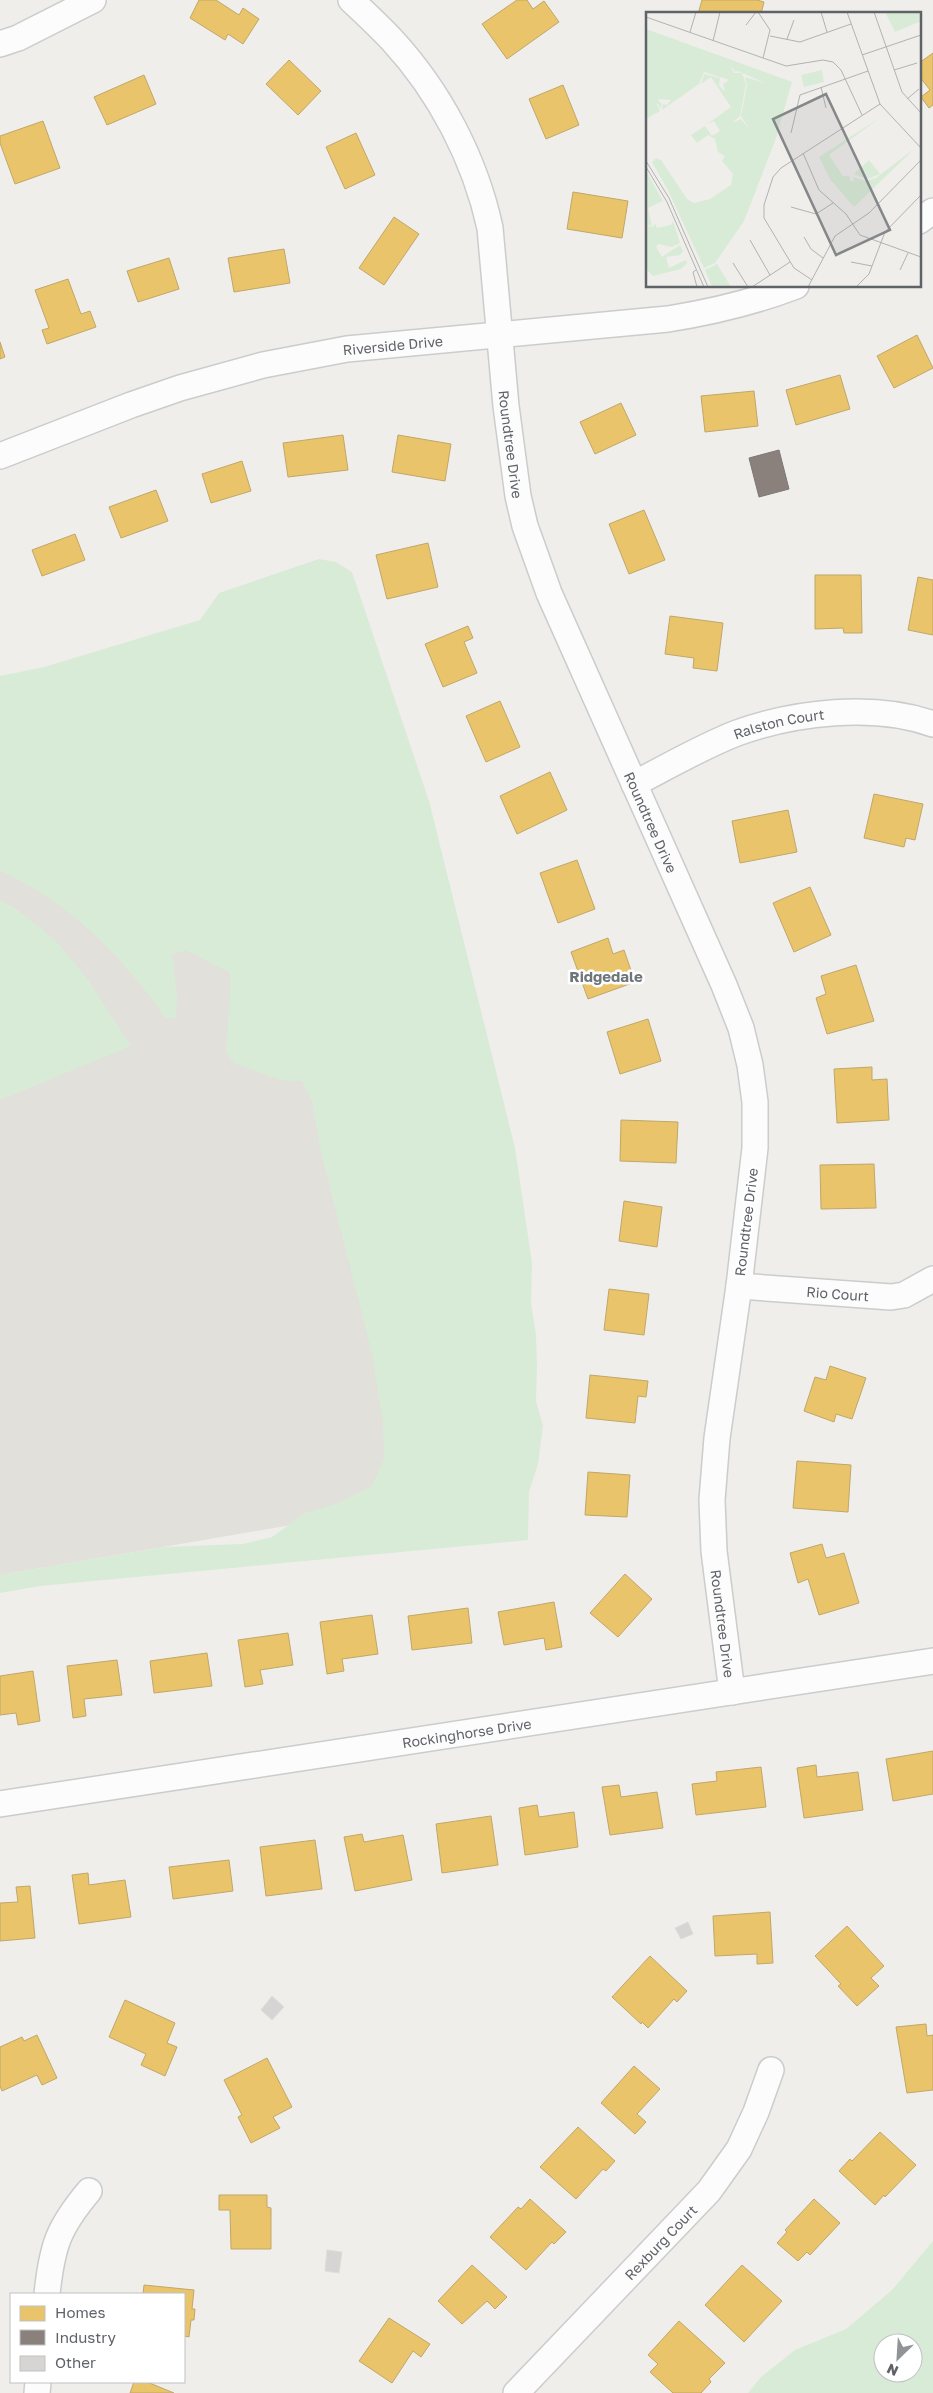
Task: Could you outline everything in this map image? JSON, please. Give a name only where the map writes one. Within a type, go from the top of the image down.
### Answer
[{"type":"street","points":[[0,44],[18,38],[93,0]]},
{"type":"street","name":"Roundtree Drive","points":[[351,0],[393,40],[426,82],[454,128],[475,176],[490,228],[513,461],[525,526],[549,593],[724,985],[741,1028],[750,1065],[755,1102],[755,1148],[739,1286],[717,1438],[712,1500],[714,1551],[732,1692]]},
{"type":"street","points":[[920,220],[933,211]]},
{"type":"street","name":"Riverside Drive","points":[[0,456],[139,402],[263,365],[347,349],[704,313],[764,298],[791,288]]},
{"type":"street","name":"Ralston Court","points":[[634,784],[736,734],[780,720],[826,713],[863,713],[900,717],[933,724]]},
{"type":"street","name":"Rio Court","points":[[739,1286],[890,1297],[904,1295],[933,1279]]},
{"type":"street","name":"Rockinghorse Drive","points":[[0,1804],[933,1661]]},
{"type":"street","name":"Rexburg Court","points":[[516,2393],[709,2190],[739,2150],[756,2112],[771,2070]]},
{"type":"street","points":[[47,2293],[53,2248],[59,2233],[66,2220],[89,2190]]},
{"type":"shaded area","points":[[337,613],[519,1486],[0,1575],[0,710]]},
{"type":"green space","points":[[319,559],[336,562],[352,572],[429,801],[515,1148],[532,1263],[531,1303],[536,1335],[536,1401],[543,1426],[538,1464],[529,1492],[528,1540],[40,1586],[0,1593],[0,1575],[164,1547],[243,1544],[272,1537],[305,1513],[336,1504],[372,1486],[384,1459],[383,1422],[373,1358],[320,1147],[312,1101],[302,1081],[281,1080],[236,1064],[226,1052],[230,973],[186,950],[172,954],[177,998],[176,1017],[166,1019],[132,975],[93,933],[49,898],[25,883],[0,871],[0,676],[44,667],[200,620],[219,593]]},
{"type":"green space","points":[[0,900],[19,911],[55,940],[86,977],[131,1046],[0,1100]]},
{"type":"green space","points":[[933,2241],[933,2393],[748,2393],[761,2377],[795,2350],[846,2329],[892,2290]]},
{"type":"building: Homes","points":[[199,0],[216,0],[239,15],[243,8],[259,19],[243,44],[228,34],[225,40],[190,18]]},
{"type":"building: Homes","points":[[517,0],[527,0],[533,9],[544,1],[559,22],[507,59],[482,24]]},
{"type":"building: Homes","points":[[702,0],[757,0],[764,2],[762,12],[699,12]]},
{"type":"building: Homes","points":[[933,53],[933,105],[929,108],[921,97],[930,90],[920,77],[920,62]]},
{"type":"building: Homes","points":[[289,60],[321,91],[298,115],[266,84]]},
{"type":"building: Homes","points":[[144,75],[156,104],[107,125],[94,97]]},
{"type":"building: Homes","points":[[563,85],[579,125],[546,139],[529,99]]},
{"type":"building: Homes","points":[[43,121],[60,168],[15,184],[0,143],[0,136]]},
{"type":"building: Homes","points":[[356,133],[375,175],[345,189],[326,147]]},
{"type":"building: Homes","points":[[573,192],[628,201],[622,238],[567,229]]},
{"type":"building: Homes","points":[[394,217],[419,234],[384,285],[359,268]]},
{"type":"building: Homes","points":[[284,249],[290,283],[234,292],[228,258]]},
{"type":"building: Homes","points":[[169,258],[179,289],[138,302],[127,271]]},
{"type":"building: Homes","points":[[68,279],[81,314],[90,311],[96,327],[47,344],[42,330],[49,328],[35,290]]},
{"type":"building: Homes","points":[[917,335],[933,368],[894,388],[877,356]]},
{"type":"building: Homes","points":[[0,342],[5,357],[0,359]]},
{"type":"building: Homes","points":[[840,375],[850,409],[796,425],[786,390]]},
{"type":"building: Homes","points":[[754,391],[758,426],[705,432],[701,396]]},
{"type":"building: Homes","points":[[621,403],[636,435],[595,454],[580,422]]},
{"type":"building: Homes","points":[[343,435],[348,470],[288,477],[283,443]]},
{"type":"building: Homes","points":[[398,435],[451,444],[445,481],[392,472]]},
{"type":"building: Homes","points":[[242,461],[251,491],[211,503],[202,474]]},
{"type":"building: Homes","points":[[156,490],[168,521],[121,538],[109,507]]},
{"type":"building: Homes","points":[[644,510],[665,560],[629,574],[609,524]]},
{"type":"building: Homes","points":[[75,534],[85,560],[42,576],[32,550]]},
{"type":"building: Homes","points":[[428,543],[438,587],[387,599],[376,555]]},
{"type":"building: Homes","points":[[815,575],[861,575],[862,633],[844,633],[843,628],[815,629]]},
{"type":"building: Homes","points":[[918,577],[933,580],[933,635],[908,630]]},
{"type":"building: Homes","points":[[670,616],[723,623],[717,671],[693,668],[694,658],[665,654]]},
{"type":"building: Homes","points":[[468,626],[473,638],[464,642],[477,673],[443,687],[425,644]]},
{"type":"building: Homes","points":[[500,701],[520,747],[486,762],[466,716]]},
{"type":"building: Homes","points":[[550,772],[567,810],[517,834],[500,796]]},
{"type":"building: Homes","points":[[874,794],[923,804],[915,840],[906,838],[904,847],[864,838]]},
{"type":"building: Homes","points":[[788,810],[797,852],[740,863],[732,821]]},
{"type":"building: Homes","points":[[577,860],[595,909],[558,923],[540,873]]},
{"type":"building: Homes","points":[[810,887],[831,935],[794,952],[773,903]]},
{"type":"building: Homes","points":[[608,938],[613,954],[624,950],[635,982],[588,999],[571,952]]},
{"type":"building: Homes","points":[[856,965],[874,1021],[827,1034],[816,998],[826,994],[821,976]]},
{"type":"building: Homes","points":[[648,1019],[661,1061],[620,1074],[607,1032]]},
{"type":"building: Homes","points":[[872,1067],[872,1080],[887,1079],[889,1120],[837,1123],[834,1069]]},
{"type":"building: Homes","points":[[621,1120],[678,1122],[676,1163],[620,1161]]},
{"type":"building: Homes","points":[[874,1164],[876,1208],[821,1209],[820,1165]]},
{"type":"building: Homes","points":[[624,1201],[662,1207],[657,1247],[619,1241]]},
{"type":"building: Homes","points":[[609,1289],[649,1294],[644,1335],[604,1330]]},
{"type":"building: Homes","points":[[830,1366],[866,1378],[852,1419],[836,1414],[834,1422],[804,1411],[815,1377],[826,1380]]},
{"type":"building: Homes","points":[[590,1375],[648,1381],[646,1397],[638,1396],[635,1423],[586,1418]]},
{"type":"building: Homes","points":[[797,1461],[851,1465],[848,1512],[793,1508]]},
{"type":"building: Homes","points":[[588,1472],[630,1475],[627,1517],[585,1515]]},
{"type":"building: Homes","points":[[822,1544],[826,1558],[844,1553],[859,1603],[819,1615],[808,1579],[798,1583],[790,1553]]},
{"type":"building: Homes","points":[[625,1574],[652,1599],[618,1637],[590,1613]]},
{"type":"building: Homes","points":[[554,1602],[562,1647],[546,1650],[544,1638],[504,1645],[498,1612]]},
{"type":"building: Homes","points":[[468,1608],[472,1643],[412,1650],[408,1616]]},
{"type":"building: Homes","points":[[372,1615],[378,1654],[342,1659],[344,1671],[327,1674],[320,1622]]},
{"type":"building: Homes","points":[[288,1633],[293,1665],[260,1670],[263,1684],[245,1687],[238,1640]]},
{"type":"building: Homes","points":[[207,1653],[212,1686],[154,1693],[150,1661]]},
{"type":"building: Homes","points":[[117,1660],[122,1695],[84,1699],[86,1716],[73,1718],[67,1666]]},
{"type":"building: Homes","points":[[33,1671],[40,1721],[18,1725],[16,1713],[0,1715],[0,1676]]},
{"type":"building: Homes","points":[[933,1751],[933,1794],[893,1801],[886,1759]]},
{"type":"building: Homes","points":[[816,1765],[817,1777],[858,1772],[863,1810],[804,1818],[797,1768]]},
{"type":"building: Homes","points":[[761,1767],[766,1807],[696,1815],[692,1784],[717,1781],[716,1772]]},
{"type":"building: Homes","points":[[619,1785],[621,1797],[657,1792],[663,1828],[610,1835],[602,1787]]},
{"type":"building: Homes","points":[[537,1805],[539,1817],[574,1812],[578,1847],[525,1855],[519,1808]]},
{"type":"building: Homes","points":[[491,1816],[498,1865],[442,1873],[436,1824]]},
{"type":"building: Homes","points":[[362,1834],[364,1842],[403,1835],[412,1880],[355,1891],[344,1837]]},
{"type":"building: Homes","points":[[315,1840],[322,1889],[266,1896],[260,1847]]},
{"type":"building: Homes","points":[[229,1860],[233,1891],[173,1899],[169,1867]]},
{"type":"building: Homes","points":[[88,1873],[89,1885],[125,1880],[131,1917],[79,1924],[72,1875]]},
{"type":"building: Homes","points":[[30,1886],[35,1938],[0,1941],[0,1903],[18,1902],[16,1887]]},
{"type":"building: Homes","points":[[770,1912],[773,1963],[757,1964],[757,1954],[715,1956],[713,1916]]},
{"type":"building: Homes","points":[[847,1926],[884,1966],[871,1978],[879,1986],[857,2006],[838,1986],[841,1984],[815,1956]]},
{"type":"building: Homes","points":[[650,1956],[687,1991],[677,2002],[674,1999],[648,2028],[642,2022],[641,2024],[612,1997]]},
{"type":"building: Homes","points":[[125,2000],[175,2023],[167,2043],[177,2047],[165,2076],[141,2065],[146,2054],[109,2037]]},
{"type":"building: Homes","points":[[926,2024],[927,2036],[933,2035],[933,2090],[907,2093],[896,2027]]},
{"type":"building: Homes","points":[[37,2035],[57,2078],[42,2085],[37,2075],[2,2091],[0,2086],[0,2047],[22,2037],[24,2041]]},
{"type":"building: Homes","points":[[267,2058],[292,2107],[273,2117],[280,2128],[251,2143],[238,2117],[242,2115],[224,2080]]},
{"type":"building: Homes","points":[[634,2066],[660,2089],[637,2114],[646,2122],[635,2134],[601,2103]]},
{"type":"building: Homes","points":[[578,2127],[615,2161],[606,2171],[603,2169],[576,2199],[540,2167]]},
{"type":"building: Homes","points":[[880,2132],[916,2165],[875,2205],[839,2171],[850,2159],[852,2161]]},
{"type":"building: Homes","points":[[219,2195],[267,2195],[267,2207],[271,2208],[271,2249],[231,2249],[230,2210],[219,2210]]},
{"type":"building: Homes","points":[[530,2199],[566,2232],[554,2244],[552,2242],[526,2270],[490,2237],[518,2207],[521,2209]]},
{"type":"building: Homes","points":[[814,2199],[840,2223],[810,2255],[807,2252],[798,2261],[777,2243],[787,2232],[785,2230]]},
{"type":"building: Homes","points":[[472,2265],[507,2297],[495,2309],[487,2301],[462,2324],[438,2301]]},
{"type":"building: Homes","points":[[742,2265],[782,2301],[744,2342],[705,2305]]},
{"type":"building: Homes","points":[[144,2285],[194,2290],[192,2309],[195,2309],[194,2320],[191,2320],[189,2337],[185,2336],[185,2293],[143,2293]]},
{"type":"building: Homes","points":[[389,2318],[430,2344],[421,2357],[413,2351],[392,2383],[359,2361]]},
{"type":"building: Homes","points":[[679,2321],[725,2363],[709,2379],[711,2382],[701,2393],[673,2393],[650,2372],[658,2364],[648,2355]]},
{"type":"building: Homes","points":[[134,2383],[149,2383],[174,2393],[130,2393]]},
{"type":"building: Industry","points":[[779,450],[789,489],[759,497],[749,458]]},
{"type":"building: Other","points":[[688,1922],[693,1934],[681,1939],[675,1928]]},
{"type":"building: Other","points":[[272,1996],[284,2007],[272,2020],[261,2010]]},
{"type":"building: Other","points":[[327,2250],[342,2252],[339,2273],[325,2271]]},
{"type":"district","name":"Ridgedale","points":[[606,976]]}]
